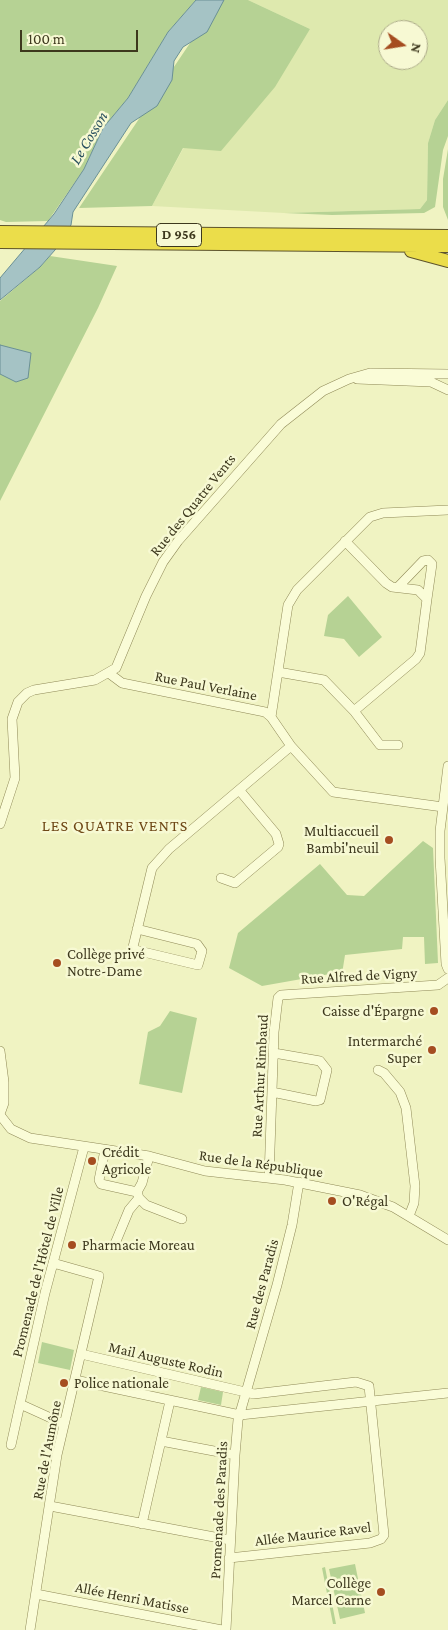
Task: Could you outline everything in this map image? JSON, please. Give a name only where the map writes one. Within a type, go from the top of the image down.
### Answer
[{"type":"highway","name":"D 956","points":[[0,226],[27,237]]},
{"type":"highway","name":"D 956","points":[[0,232],[73,243],[448,246]]},
{"type":"highway","name":"D 956","points":[[0,242],[27,237],[81,233],[448,236]]},
{"type":"highway","name":"D 956","points":[[0,247],[27,237]]},
{"type":"highway","name":"D 956","points":[[397,246],[448,261]]},
{"type":"street","name":"Rue des Quatre Vents","points":[[110,674],[116,668],[123,654],[146,596],[163,562],[178,541],[281,424],[323,391],[349,379],[370,374],[448,374]]},
{"type":"street","name":"Rue des Quatre Vents","points":[[349,379],[431,382],[448,390]]},
{"type":"street","points":[[271,717],[288,605],[291,597],[370,517],[376,514],[448,510]]},
{"type":"street","points":[[345,541],[386,583],[418,590],[427,599]]},
{"type":"street","points":[[354,711],[416,659],[420,652],[432,564],[428,560],[422,561],[398,587]]},
{"type":"street","points":[[278,672],[324,680],[332,685],[380,744],[398,745]]},
{"type":"street","name":"Rue Paul Verlaine","points":[[110,674],[122,683],[258,710],[271,717],[291,746],[333,792],[443,807]]},
{"type":"street","points":[[0,824],[16,778],[12,719],[18,702],[27,693],[34,690],[95,680],[110,674]]},
{"type":"street","points":[[137,929],[197,944],[202,951],[200,962],[194,966],[134,950],[133,947],[137,929],[152,868],[159,857],[240,791],[291,746]]},
{"type":"street","points":[[448,766],[440,858],[446,964],[448,969]]},
{"type":"street","points":[[221,878],[235,883],[280,844],[276,834],[240,791]]},
{"type":"street","name":"Rue Alfred de Vigny","points":[[277,1005],[278,998],[284,994],[438,985],[448,978]]},
{"type":"street","name":"Rue Arthur Rimbaud","points":[[269,1178],[277,1005]]},
{"type":"street","points":[[0,1051],[4,1082],[4,1102],[0,1115]]},
{"type":"street","points":[[272,1092],[316,1101],[322,1097],[327,1070],[320,1061],[274,1053]]},
{"type":"street","points":[[378,1070],[384,1073],[400,1092],[406,1108],[415,1186],[414,1203],[409,1216]]},
{"type":"street","name":"Rue de la République","points":[[0,1115],[11,1129],[30,1138],[149,1156],[205,1171],[299,1182],[360,1195],[388,1205],[448,1240]]},
{"type":"street","name":"Promenade de l'Hôtel de Ville","points":[[10,1445],[53,1263],[84,1147]]},
{"type":"street","points":[[105,1150],[99,1180],[101,1184],[138,1195],[146,1205],[182,1219]]},
{"type":"street","points":[[114,1246],[129,1210],[138,1195],[149,1156]]},
{"type":"street","name":"Rue des Paradis","points":[[245,1392],[277,1285],[292,1225],[299,1182]]},
{"type":"street","points":[[437,1232],[448,1230]]},
{"type":"street","name":"Rue de l'Aumône","points":[[30,1630],[64,1424],[99,1276],[53,1263]]},
{"type":"street","name":"Mail Auguste Rodin","points":[[80,1354],[254,1394],[356,1382],[369,1386],[372,1401]]},
{"type":"street","points":[[74,1380],[240,1415],[448,1393]]},
{"type":"street","name":"Promenade des Paradis","points":[[224,1630],[234,1455],[245,1392]]},
{"type":"street","points":[[142,1524],[170,1401]]},
{"type":"street","name":"Allée Maurice Ravel","points":[[229,1558],[370,1543],[381,1539],[384,1535],[372,1401]]},
{"type":"street","points":[[20,1404],[64,1424]]},
{"type":"street","points":[[161,1441],[234,1455]]},
{"type":"street","points":[[50,1506],[230,1540]]},
{"type":"street","name":"Allée Henri Matisse","points":[[36,1594],[224,1630]]},
{"type":"green space","points":[[0,0],[196,0],[168,32],[128,98],[103,128],[84,169],[48,221],[6,222],[0,220]]},
{"type":"green space","points":[[219,0],[248,0],[310,29],[275,87],[221,151],[183,148],[152,206],[79,208]]},
{"type":"green space","points":[[248,0],[448,0],[448,100],[435,120],[428,143],[427,200],[420,209],[284,213],[152,206],[184,147],[310,29]]},
{"type":"green space","points":[[448,100],[448,136],[443,150],[435,207],[424,213],[332,215],[284,213],[420,209],[427,200],[428,143],[435,120]]},
{"type":"green space","points":[[448,149],[448,220],[443,207],[443,179]]},
{"type":"green space","points":[[50,256],[117,266],[98,308],[0,501],[0,301]]},
{"type":"green space","points":[[348,596],[382,637],[359,657],[344,639],[324,636],[328,615]]},
{"type":"green space","points":[[423,841],[433,848],[438,963],[425,964],[424,937],[403,937],[402,949],[345,955],[342,974],[330,974],[262,986],[229,968],[238,933],[320,864],[347,895],[364,896]]},
{"type":"green space","points":[[170,1011],[197,1018],[182,1093],[139,1084],[148,1032],[160,1026]]},
{"type":"green space","points":[[42,1342],[74,1350],[70,1370],[38,1363]]},
{"type":"green space","points":[[201,1387],[223,1392],[221,1405],[198,1400]]},
{"type":"green space","points":[[355,1564],[365,1613],[340,1619],[329,1569]]},
{"type":"green space","points":[[325,1567],[336,1624],[333,1624],[322,1568]]},
{"type":"water","points":[[196,0],[224,0],[207,32],[183,47],[174,61],[172,80],[157,106],[131,123],[73,212],[71,225],[55,250],[40,267],[0,300],[0,278],[54,214],[84,169],[103,128],[128,98],[168,32]]},
{"type":"water","points":[[0,345],[31,353],[28,378],[16,382],[0,374]]},
{"type":"place","name":"Multiaccueil Bambi'neuil","points":[[389,840]]},
{"type":"place","name":"Collège privé Notre-Dame","points":[[57,963]]},
{"type":"place","name":"Caisse d'Épargne","points":[[434,1011]]},
{"type":"place","name":"Intermarché Super","points":[[432,1050]]},
{"type":"place","name":"Crédit Agricole","points":[[92,1161]]},
{"type":"place","name":"O'Régal","points":[[332,1201]]},
{"type":"place","name":"Pharmacie Moreau","points":[[72,1245]]},
{"type":"place","name":"Police nationale","points":[[64,1383]]},
{"type":"place","name":"Collège Marcel Carne","points":[[381,1592]]},
{"type":"district","name":"LES QUATRE VENTS","points":[[115,826]]},
{"type":"water label","name":"Le Cosson","points":[[89,138]]}]
